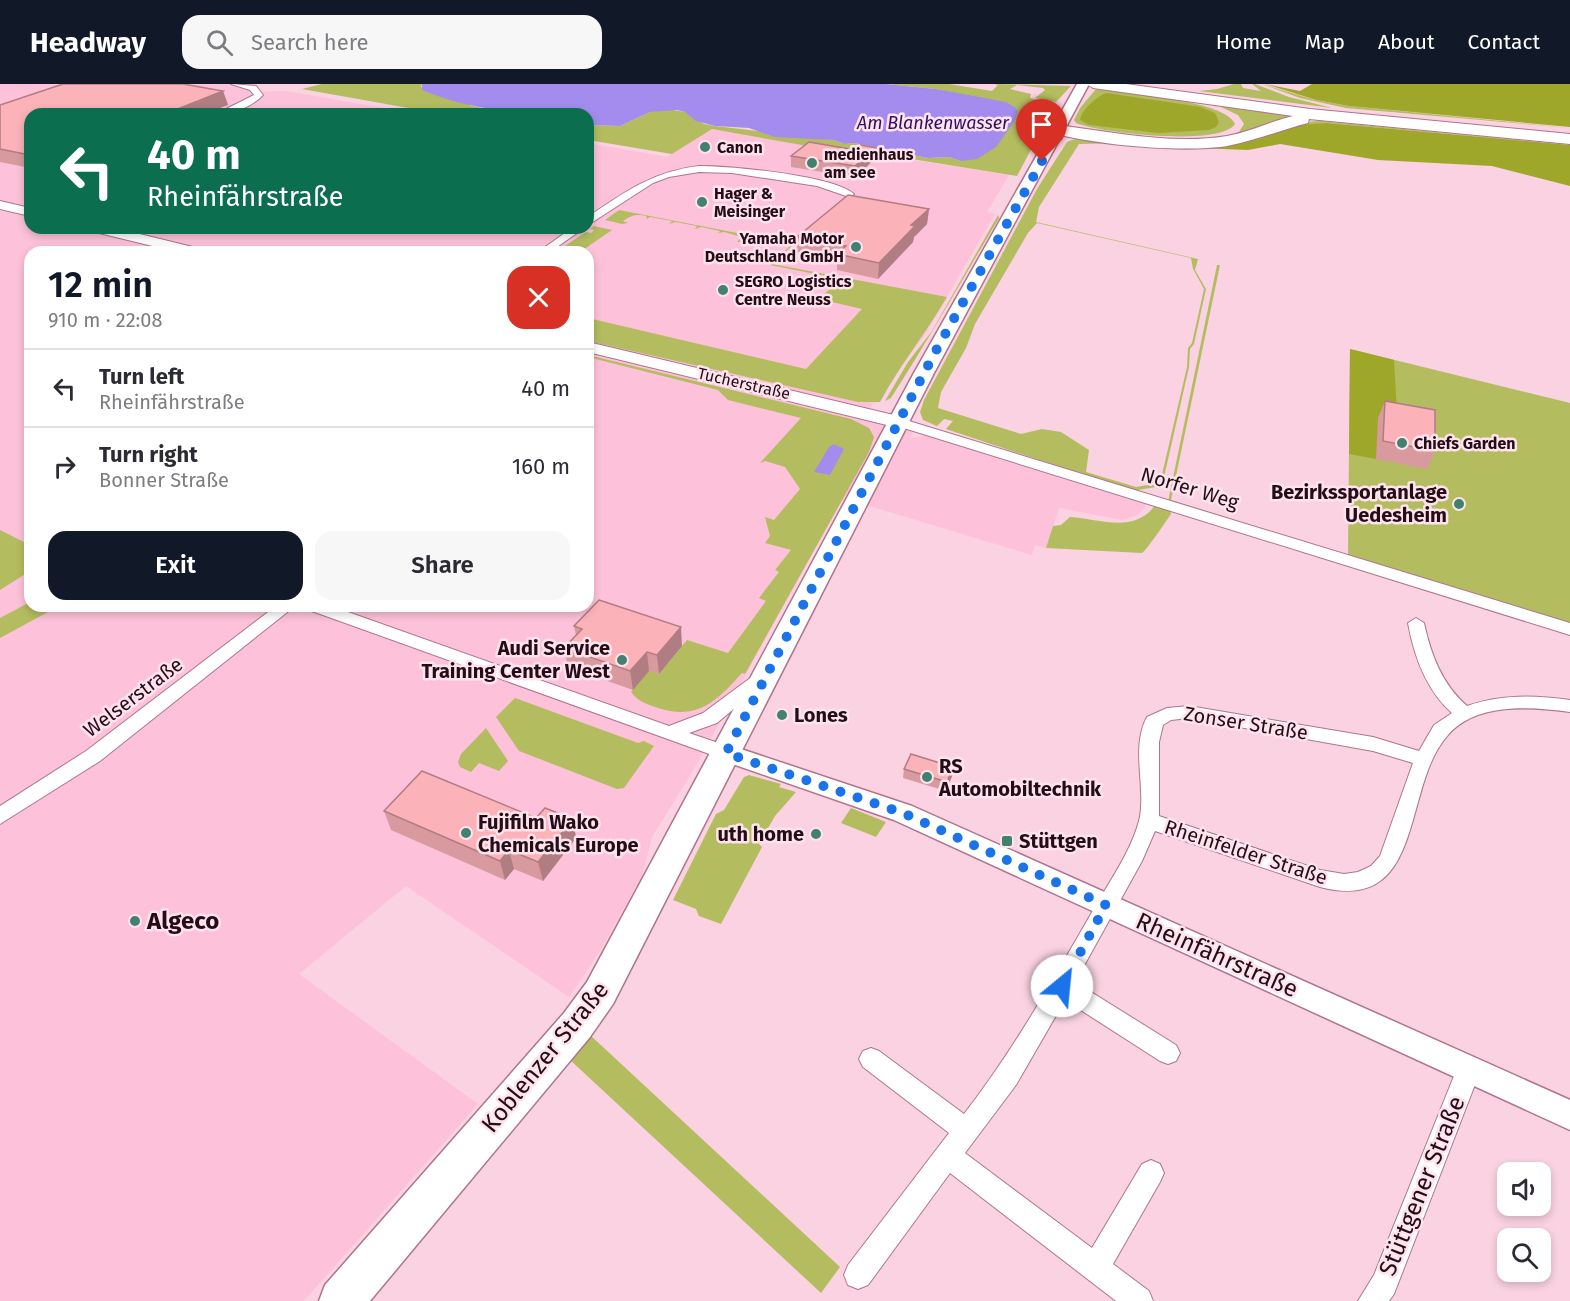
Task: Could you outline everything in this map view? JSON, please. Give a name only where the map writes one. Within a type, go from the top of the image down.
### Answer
[{"type":"highway","points":[[1093,84],[1109,87],[1194,89],[1224,86]]},
{"type":"highway","points":[[1060,127],[1195,140],[1226,136],[1240,127],[1238,119],[1226,110],[1142,87]]},
{"type":"highway","points":[[1142,87],[1411,120],[1570,133]]},
{"type":"highway","points":[[1142,87],[1383,122],[1570,139]]},
{"type":"highway","points":[[1281,94],[1328,106],[1411,120]]},
{"type":"highway","points":[[1060,127],[1104,135],[1205,143],[1238,139],[1295,121],[1383,122]]},
{"type":"highway","points":[[1047,152],[1070,137],[1104,135]]},
{"type":"main road","name":"Koblenzer Straße","points":[[341,1301],[577,1025],[600,993],[899,422],[1083,84]]},
{"type":"main road","points":[[0,205],[24,211]]},
{"type":"main road","points":[[121,234],[171,246]]},
{"type":"main road","name":"Tucherstraße","points":[[594,348],[899,422]]},
{"type":"street","points":[[235,84],[253,88],[259,95],[235,108]]},
{"type":"street","points":[[594,218],[651,181],[697,169],[740,170],[828,185],[849,194]]},
{"type":"street","points":[[552,246],[570,234]]},
{"type":"street","name":"Norfer Weg","points":[[899,422],[1570,629]]},
{"type":"street","name":"Welserstraße","points":[[0,816],[120,736],[279,612]]},
{"type":"street","points":[[332,612],[726,753]]},
{"type":"street","points":[[1416,623],[1419,640],[1437,680],[1448,699],[1464,714]]},
{"type":"street","points":[[669,733],[710,718],[769,672]]},
{"type":"street","points":[[1422,768],[1441,730],[1464,714],[1504,703],[1532,702],[1570,705]]},
{"type":"street","name":"Zonser Straße","points":[[1106,905],[1135,855],[1149,820],[1150,731],[1154,722],[1167,714],[1189,712],[1373,744],[1422,768]]},
{"type":"street","name":"Rheinfährstraße","points":[[726,753],[903,813],[1570,1115]]},
{"type":"street","name":"Rheinfelder Straße","points":[[1149,820],[1208,843],[1328,880],[1352,882],[1370,877],[1386,864],[1395,846],[1422,768]]},
{"type":"street","points":[[858,1275],[1007,1077],[1062,986],[1106,905]]},
{"type":"street","points":[[1062,986],[1168,1053]]},
{"type":"street","points":[[871,1059],[967,1131]]},
{"type":"street","name":"Stüttgener Straße","points":[[1372,1301],[1384,1284],[1469,1069]]},
{"type":"street","points":[[948,1155],[1139,1301]]},
{"type":"street","points":[[1095,1268],[1150,1173]]},
{"type":"shaded area","points":[[0,84],[256,84],[248,87],[255,92],[286,91],[384,108],[24,108],[24,234],[594,234],[594,144],[667,157],[712,129],[1009,175],[987,212],[995,214],[926,333],[900,368],[880,402],[873,403],[864,420],[913,432],[911,438],[928,435],[1018,464],[1027,462],[1150,500],[1138,515],[1122,520],[1059,508],[1046,548],[1035,545],[1032,555],[842,500],[694,769],[652,837],[642,876],[598,954],[569,997],[406,886],[299,974],[478,1104],[304,1301],[0,1301]]},
{"type":"green space","points":[[322,84],[422,84],[421,87],[482,108],[408,108],[302,89]]},
{"type":"green space","points":[[886,84],[949,84],[992,91],[998,85],[994,84],[1071,86],[1056,102],[1035,98],[1045,90],[1043,88],[1017,85],[1010,89],[1031,94],[1030,98],[1055,104],[1017,176],[818,144],[813,147],[712,129],[672,154],[594,141],[594,125],[620,126],[650,112],[667,109],[685,112],[704,124],[715,126],[834,140],[845,144],[854,143],[928,158],[949,157],[961,161],[976,98],[936,89]]},
{"type":"green space","points":[[1234,84],[1261,91],[1252,84],[1255,84],[1289,97],[1332,108],[1199,91]]},
{"type":"green space","points":[[1262,84],[1315,100],[1349,106],[1570,128],[1346,108],[1300,98]]},
{"type":"green space","points":[[1265,84],[1300,91],[1312,84],[1570,84],[1570,127],[1349,106],[1316,100]]},
{"type":"green space","points":[[1096,89],[1194,103],[1228,116],[1235,124],[1225,131],[1207,135],[1133,134],[1076,123],[1074,120],[1080,108]],"holes":[[[1091,106],[1209,130],[1084,111]]]},
{"type":"green space","points":[[1107,93],[1201,107],[1215,113],[1219,122],[1216,127],[1209,130],[1159,133],[1089,125],[1080,120],[1090,104]]},
{"type":"green space","points":[[1219,106],[1316,118],[1290,121],[1231,138],[1201,142],[1150,140],[1081,130],[1194,141],[1223,138],[1239,132],[1244,124],[1238,115]]},
{"type":"green space","points":[[1321,121],[1570,145],[1327,123],[1284,128],[1239,143],[1194,146],[1196,148],[1124,143],[1079,144],[1039,207],[1036,222],[1198,259],[1195,270],[1206,289],[1194,344],[1190,349],[1189,367],[1162,486],[1132,491],[946,429],[953,421],[944,419],[937,426],[923,420],[920,412],[924,400],[1037,189],[1067,142],[1080,138],[1113,137],[1200,145],[1216,144],[1306,122]],"holes":[[[1037,223],[1191,258],[1193,269],[1204,289],[1192,343],[1188,348],[1187,367],[1160,483],[1136,487],[1086,472],[1089,450],[1061,432],[1042,429],[1021,434],[938,408],[941,392],[966,348],[975,324],[1028,233]]]},
{"type":"green space","points":[[1327,123],[1570,145],[1570,186],[1492,166],[1378,160],[1280,144],[1248,150],[1196,148],[1297,125]]},
{"type":"green space","points":[[619,210],[794,244],[772,264],[947,297],[880,402],[858,402],[594,342],[594,319],[806,369],[862,309],[819,299],[833,286],[847,285],[850,281],[770,265],[791,245],[747,236],[737,242],[742,237],[724,232],[718,233],[720,231],[701,227],[695,229],[697,226],[675,222],[669,224],[672,221],[650,217],[647,219],[643,215],[632,216],[623,221],[628,223],[622,224],[605,220]]},
{"type":"green space","points":[[998,215],[999,218],[919,353],[891,398],[885,401],[908,362],[932,331]]},
{"type":"green space","points":[[594,226],[612,230],[589,246],[565,246],[583,234],[594,234]]},
{"type":"green space","name":"Bezirkssportanlage Uedesheim","points":[[1217,265],[1220,265],[1171,500],[1348,555],[1350,349],[1570,403],[1570,627],[1168,502]]},
{"type":"green space","points":[[1350,349],[1394,360],[1397,412],[1376,459],[1349,454]]},
{"type":"green space","points":[[594,356],[851,419],[869,428],[874,437],[869,452],[745,674],[742,673],[724,692],[705,706],[684,712],[672,711],[643,702],[631,692],[646,674],[645,669],[659,674],[687,640],[728,653],[766,601],[759,598],[779,572],[775,570],[791,550],[765,543],[770,536],[765,517],[774,520],[800,489],[785,467],[765,461],[760,463],[801,418],[728,400],[718,390],[594,359]]},
{"type":"green space","points":[[1157,502],[1170,510],[1171,514],[1142,553],[1046,548],[1053,526],[1061,525],[1070,517],[1106,522],[1129,522],[1140,519]]},
{"type":"green space","points":[[0,530],[24,542],[24,575],[0,590]]},
{"type":"green space","points":[[24,605],[24,612],[48,612],[0,638],[0,618]]},
{"type":"green space","points":[[515,698],[638,743],[644,741],[654,746],[624,788],[617,789],[519,751],[496,717]]},
{"type":"green space","points":[[486,728],[508,761],[499,771],[479,763],[471,772],[460,767],[458,762],[461,754]]},
{"type":"green space","points":[[749,775],[781,784],[779,787],[796,792],[775,816],[759,844],[762,847],[721,924],[699,916],[696,909],[673,900],[716,814],[724,810],[744,777]]},
{"type":"green space","points":[[851,808],[886,822],[876,837],[841,823]]},
{"type":"green space","points":[[590,1035],[840,1267],[821,1293],[569,1059]]},
{"type":"water","name":"Am Blankenwasser","points":[[422,84],[886,84],[936,89],[1006,102],[1018,112],[1014,122],[996,147],[977,159],[961,161],[949,157],[928,158],[854,143],[845,144],[834,140],[775,137],[749,128],[715,126],[696,121],[685,112],[677,110],[650,112],[620,126],[594,125],[594,108],[483,108],[442,98],[422,90]]},
{"type":"water","points":[[834,444],[844,449],[830,475],[814,472],[829,447]]},
{"type":"building","points":[[63,84],[183,84],[223,91],[180,108],[24,108],[24,154],[0,149],[0,105]]},
{"type":"building","points":[[809,142],[855,150],[861,145],[876,148],[855,166],[791,156]]},
{"type":"building","points":[[848,195],[929,209],[911,225],[915,226],[879,263],[837,254],[846,246],[797,237]]},
{"type":"building","points":[[1385,401],[1435,410],[1435,451],[1383,441]]},
{"type":"building","points":[[599,600],[681,627],[657,655],[647,652],[630,671],[564,648],[582,629],[574,626],[587,612],[594,612],[594,605]]},
{"type":"building","points":[[911,754],[953,767],[947,782],[904,769]]},
{"type":"building","points":[[422,771],[536,818],[545,808],[573,819],[538,862],[509,850],[500,861],[384,811]]},
{"type":"place","name":"Canon","points":[[705,147]]},
{"type":"place","name":"medienhaus am see","points":[[812,163]]},
{"type":"place","name":"Hager & Meisinger","points":[[702,202]]},
{"type":"place","name":"Yamaha Motor Deutschland GmbH","points":[[856,247]]},
{"type":"place","name":"SEGRO Logistics Centre Neuss","points":[[723,290]]},
{"type":"place","name":"Chiefs Garden","points":[[1402,443]]},
{"type":"place","name":"Bezirkssportanlage Uedesheim","points":[[1459,504]]},
{"type":"place","name":"Audi Service Training Center West","points":[[622,660]]},
{"type":"place","name":"Lones","points":[[782,715]]},
{"type":"place","name":"RS Automobiltechnik","points":[[927,777]]},
{"type":"place","name":"Fujifilm Wako Chemicals Europe","points":[[466,833]]},
{"type":"place","name":"uth home","points":[[816,834]]},
{"type":"place","name":"Stüttgen","points":[[1007,841]]},
{"type":"place","name":"Algeco","points":[[135,921]]},
{"type":"route","points":[[1042,161],[933,356],[860,500],[726,753],[903,813],[1106,905],[1062,986]]}]
